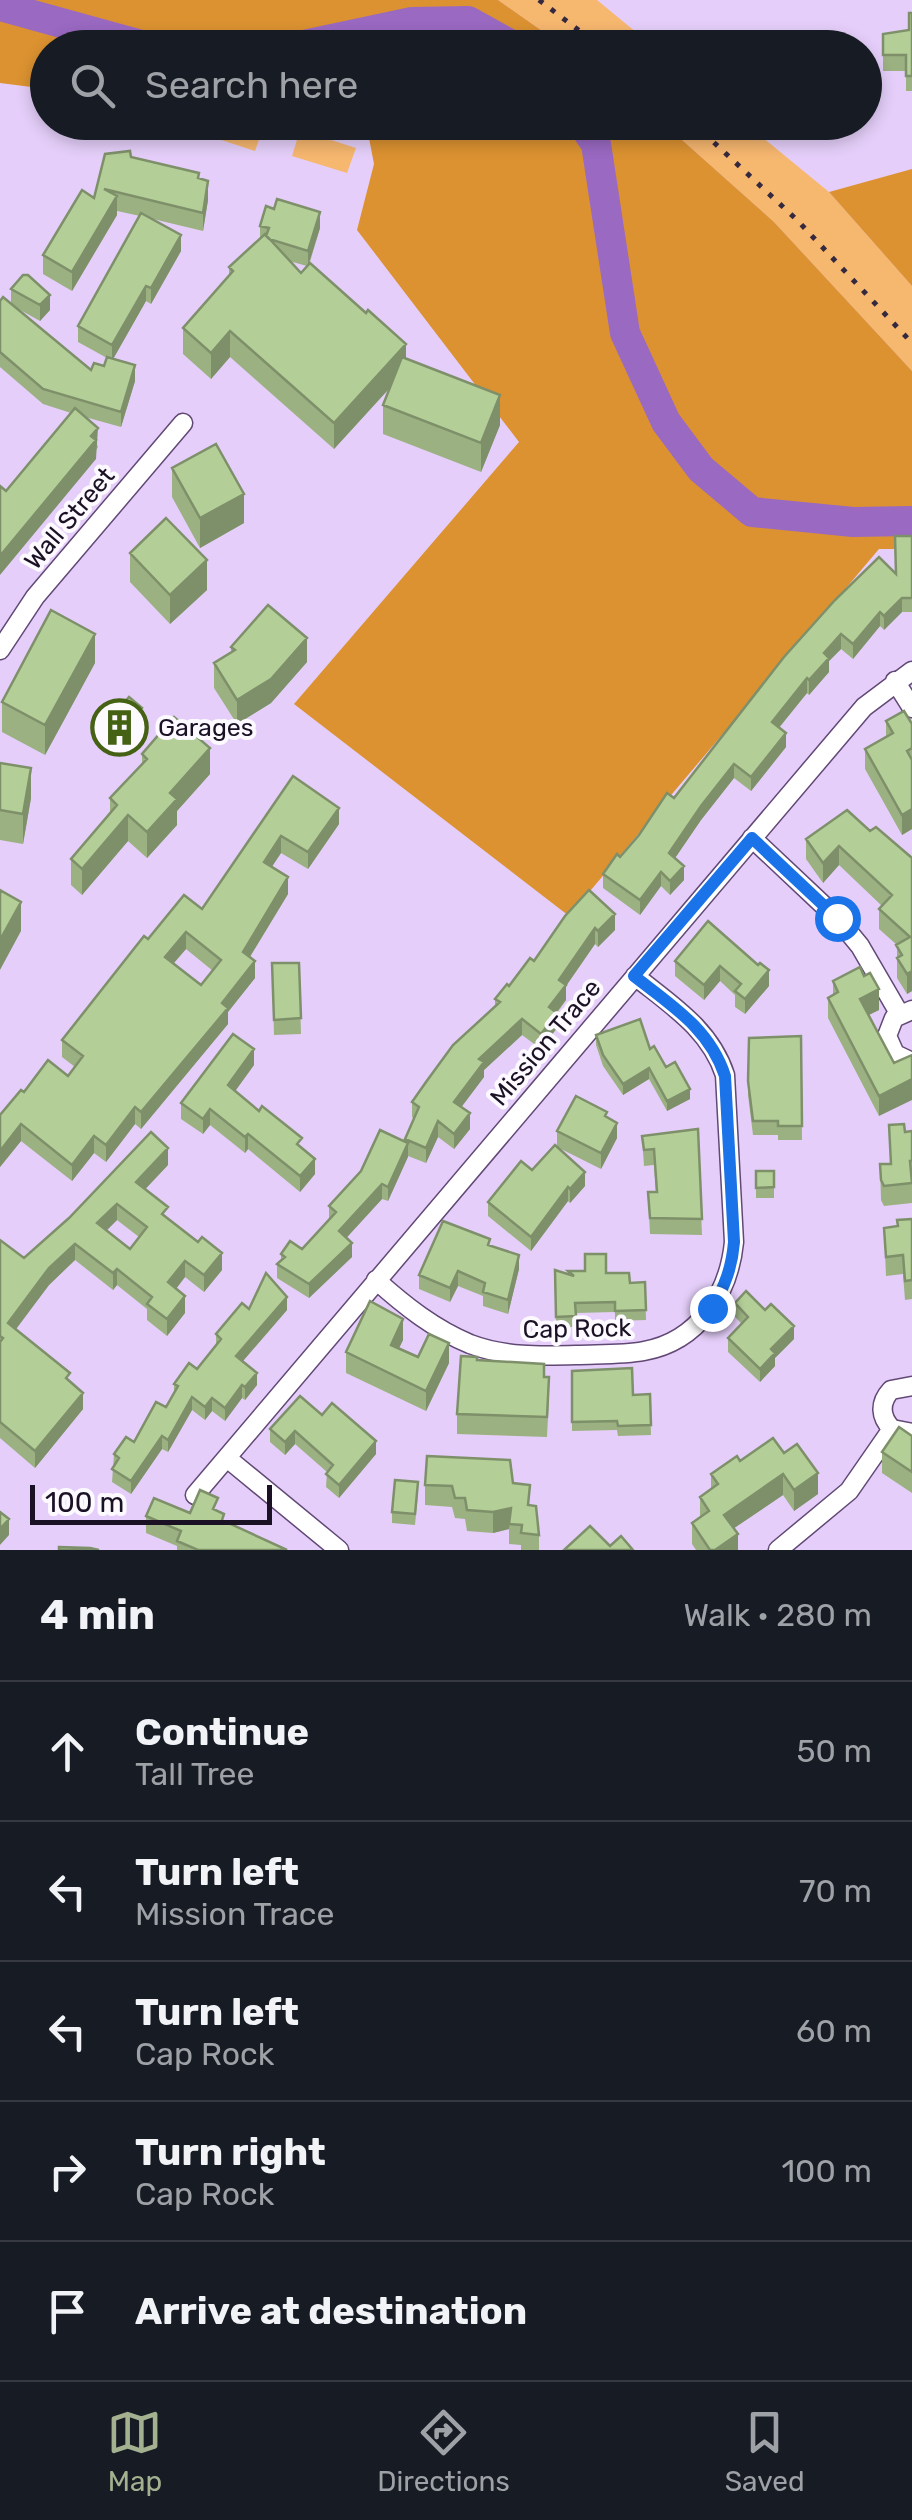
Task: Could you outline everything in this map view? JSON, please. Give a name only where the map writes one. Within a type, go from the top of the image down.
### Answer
[{"type":"street","name":"Wall Street","points":[[0,650],[34,596],[183,423]]},
{"type":"street","name":"Mission Trace","points":[[195,1495],[864,706],[894,681],[912,672]]},
{"type":"street","points":[[894,681],[912,708]]},
{"type":"street","points":[[752,838],[837,918],[860,946],[906,1011],[888,1029],[888,1043],[895,1054],[912,1062]]},
{"type":"street","name":"Cap Rock","points":[[376,1280],[438,1329],[472,1344],[511,1354],[644,1352],[687,1333],[712,1308],[732,1266],[734,1242],[725,1076],[707,1037],[634,976]]},
{"type":"street","points":[[912,1386],[897,1387],[884,1400],[882,1413],[892,1429],[912,1433]]},
{"type":"street","points":[[778,1550],[849,1491],[892,1429]]},
{"type":"street","points":[[226,1458],[339,1550]]},
{"type":"shaded area","points":[[0,0],[498,0],[541,30],[30,30],[30,87],[0,83]]},
{"type":"shaded area","points":[[498,0],[597,0],[633,30],[541,30]]},
{"type":"shaded area","points":[[221,140],[259,140],[255,151]]},
{"type":"shaded area","points":[[297,140],[331,140],[356,148],[347,173],[292,156]]},
{"type":"shaded area","points":[[369,140],[682,140],[774,222],[912,371],[912,549],[879,549],[569,916],[294,704],[519,442],[357,230],[374,164]]},
{"type":"shaded area","points":[[682,140],[766,140],[829,192],[912,286],[912,371],[774,222]]},
{"type":"shaded area","points":[[912,169],[912,286],[829,192]]},
{"type":"building","points":[[909,13],[912,76],[906,76],[906,55],[883,55],[883,34],[909,30]]},
{"type":"building","points":[[130,151],[131,157],[199,173],[198,178],[208,181],[203,213],[104,189],[117,196],[72,272],[43,255],[82,190],[94,198],[105,154]]},
{"type":"building","points":[[277,199],[320,212],[308,251],[269,239],[269,228],[260,226],[266,206],[274,209]]},
{"type":"building","points":[[141,213],[181,235],[112,345],[78,326]]},
{"type":"building","points":[[265,234],[301,273],[310,263],[406,344],[334,423],[230,331],[211,353],[183,328],[233,271],[229,267]]},
{"type":"building","points":[[23,275],[50,295],[40,305],[11,289]]},
{"type":"building","points":[[3,297],[91,370],[94,363],[104,366],[107,357],[135,365],[121,412],[43,389],[0,352]]},
{"type":"building","points":[[402,357],[500,395],[481,443],[383,405]]},
{"type":"building","points":[[75,408],[98,428],[91,436],[96,440],[0,556],[0,486],[6,491]]},
{"type":"building","points":[[216,444],[244,494],[200,518],[172,468]]},
{"type":"building","points":[[166,518],[207,560],[170,595],[130,553]]},
{"type":"building","points":[[895,536],[912,536],[912,598],[902,598],[884,616],[880,612],[853,644],[841,634],[824,653],[829,658],[807,678],[772,722],[786,733],[751,777],[734,764],[669,853],[684,866],[670,881],[661,872],[640,900],[603,874],[617,854],[620,857],[639,835],[667,793],[674,798],[784,657],[835,600],[879,557],[896,574]]},
{"type":"building","points":[[268,605],[307,638],[271,679],[237,700],[214,663],[235,650],[231,647]]},
{"type":"building","points":[[51,610],[95,634],[45,725],[2,702]]},
{"type":"building","name":"Garages","points":[[129,697],[142,708],[110,747],[96,736]]},
{"type":"building","points":[[904,711],[912,724],[912,748],[907,751],[912,760],[912,809],[902,815],[865,749],[893,733],[886,721]]},
{"type":"building","points":[[174,717],[210,748],[170,793],[177,799],[147,832],[128,815],[82,869],[71,859],[117,805],[110,798],[147,759],[142,754]]},
{"type":"building","points":[[0,763],[31,768],[23,814],[0,810]]},
{"type":"building","points":[[293,776],[339,808],[308,852],[281,836],[264,862],[288,877],[243,952],[255,961],[222,1003],[228,1008],[141,1112],[135,1107],[106,1145],[94,1136],[72,1165],[21,1124],[0,1151],[0,1115],[48,1060],[68,1076],[83,1056],[62,1040],[144,936],[148,939],[184,895],[202,909]],"holes":[[[186,932],[221,960],[201,985],[165,957]]]},
{"type":"building","points":[[847,810],[870,831],[876,827],[912,858],[912,971],[907,974],[897,958],[902,955],[896,945],[910,937],[879,909],[892,895],[839,846],[823,863],[806,839]]},
{"type":"building","points":[[0,890],[21,902],[0,940]]},
{"type":"building","points":[[589,890],[615,914],[598,931],[595,928],[559,980],[566,985],[549,1007],[557,1013],[541,1034],[522,1019],[479,1059],[484,1062],[454,1102],[470,1113],[454,1134],[438,1121],[426,1148],[405,1139],[419,1107],[412,1102],[453,1045],[500,1002],[495,999],[530,958],[534,961],[565,916]]},
{"type":"building","points":[[708,921],[769,970],[745,999],[735,991],[741,984],[720,966],[704,985],[675,961]]},
{"type":"building","points":[[272,963],[299,963],[301,1018],[274,1020]]},
{"type":"building","points":[[860,967],[864,976],[870,973],[879,989],[860,999],[894,1063],[912,1055],[912,1079],[879,1096],[828,998],[838,992],[833,981]]},
{"type":"building","points":[[640,1019],[650,1049],[654,1046],[666,1067],[675,1062],[690,1089],[667,1101],[649,1068],[623,1084],[603,1055],[596,1035]]},
{"type":"building","points":[[233,1034],[254,1049],[228,1085],[259,1111],[262,1106],[302,1138],[297,1144],[315,1159],[300,1176],[210,1109],[203,1119],[181,1103]]},
{"type":"building","points":[[801,1036],[802,1126],[753,1121],[748,1081],[749,1038]]},
{"type":"building","points":[[576,1096],[607,1112],[605,1116],[617,1123],[601,1153],[557,1131]]},
{"type":"building","points":[[904,1124],[905,1132],[912,1131],[912,1183],[884,1186],[880,1164],[891,1164],[889,1125]]},
{"type":"building","points":[[698,1129],[702,1219],[650,1218],[648,1192],[657,1192],[654,1149],[644,1150],[642,1136]]},
{"type":"building","points":[[380,1130],[408,1143],[388,1187],[382,1184],[339,1231],[352,1243],[309,1284],[277,1264],[285,1257],[281,1254],[290,1241],[302,1249],[336,1212],[329,1206],[361,1171]]},
{"type":"building","points":[[151,1132],[168,1148],[136,1182],[168,1207],[162,1214],[198,1242],[202,1237],[222,1253],[204,1275],[185,1261],[168,1282],[185,1296],[167,1319],[147,1304],[152,1297],[117,1269],[113,1273],[75,1244],[49,1268],[8,1323],[70,1373],[66,1378],[83,1393],[35,1451],[0,1422],[0,1240],[24,1258],[69,1218]],"holes":[[[117,1204],[147,1227],[130,1249],[97,1223]]]},
{"type":"building","points":[[555,1145],[585,1172],[568,1187],[531,1237],[488,1202],[521,1161],[532,1170]]},
{"type":"building","points":[[756,1171],[774,1171],[774,1187],[756,1188]]},
{"type":"building","points":[[912,1219],[912,1280],[905,1281],[903,1255],[886,1257],[884,1228],[898,1226],[897,1220]]},
{"type":"building","points":[[443,1221],[490,1239],[488,1245],[519,1255],[508,1300],[483,1292],[485,1283],[458,1271],[450,1288],[419,1275]]},
{"type":"building","points":[[585,1254],[606,1254],[606,1273],[629,1273],[630,1283],[645,1282],[646,1310],[615,1311],[615,1302],[575,1303],[576,1316],[556,1317],[555,1270],[574,1276],[568,1271],[585,1271]]},
{"type":"building","points":[[266,1273],[287,1297],[236,1356],[257,1373],[225,1408],[212,1398],[205,1407],[192,1397],[168,1440],[162,1436],[131,1481],[112,1469],[119,1458],[114,1454],[126,1437],[134,1442],[156,1402],[166,1407],[178,1386],[174,1384],[189,1363],[197,1369],[221,1339],[216,1334],[242,1303],[249,1309]]},
{"type":"building","points":[[746,1291],[765,1310],[771,1304],[794,1326],[771,1349],[775,1353],[760,1369],[728,1338],[748,1317],[735,1303]]},
{"type":"building","points":[[370,1301],[403,1319],[391,1345],[418,1357],[429,1334],[449,1343],[426,1391],[346,1352]]},
{"type":"building","points":[[461,1356],[544,1364],[544,1377],[549,1377],[547,1417],[457,1414]]},
{"type":"building","points":[[632,1368],[633,1395],[650,1394],[651,1425],[572,1422],[572,1371]]},
{"type":"building","points":[[300,1396],[322,1415],[332,1403],[376,1441],[339,1485],[326,1474],[333,1465],[295,1431],[285,1442],[270,1429]]},
{"type":"building","points":[[899,1427],[912,1436],[912,1472],[882,1452]]},
{"type":"building","points":[[773,1438],[784,1453],[797,1444],[818,1473],[794,1490],[783,1474],[724,1515],[738,1534],[710,1550],[692,1523],[709,1511],[700,1497],[718,1484],[711,1474],[737,1456],[740,1461]]},
{"type":"building","points":[[427,1456],[510,1460],[513,1483],[530,1485],[528,1505],[536,1506],[539,1535],[521,1533],[522,1525],[509,1524],[511,1508],[493,1512],[467,1510],[465,1498],[455,1498],[452,1486],[425,1485]]},
{"type":"building","points":[[395,1480],[418,1482],[415,1514],[392,1512]]},
{"type":"building","points":[[200,1490],[218,1498],[213,1509],[224,1514],[222,1520],[287,1550],[198,1550],[177,1541],[181,1531],[146,1516],[154,1498],[190,1513]]},
{"type":"building","points":[[0,1512],[9,1519],[0,1529]]},
{"type":"building","points":[[590,1526],[610,1546],[621,1536],[633,1550],[564,1550]]},
{"type":"building","points":[[90,1548],[99,1550],[59,1550]]},
{"type":"waterway","points":[[0,6],[87,30]]},
{"type":"waterway","points":[[374,30],[412,22],[468,21],[484,30]]},
{"type":"waterway","points":[[593,140],[625,333],[666,422],[701,469],[752,512],[853,522],[912,521]]},
{"type":"railway","points":[[539,0],[578,30]]},
{"type":"railway","points":[[711,140],[797,220],[912,343]]},
{"type":"place","name":"Garages","points":[[119,727]]},
{"type":"route","points":[[712,1308],[732,1266],[734,1242],[725,1076],[707,1037],[634,976],[752,838],[837,918]]}]
